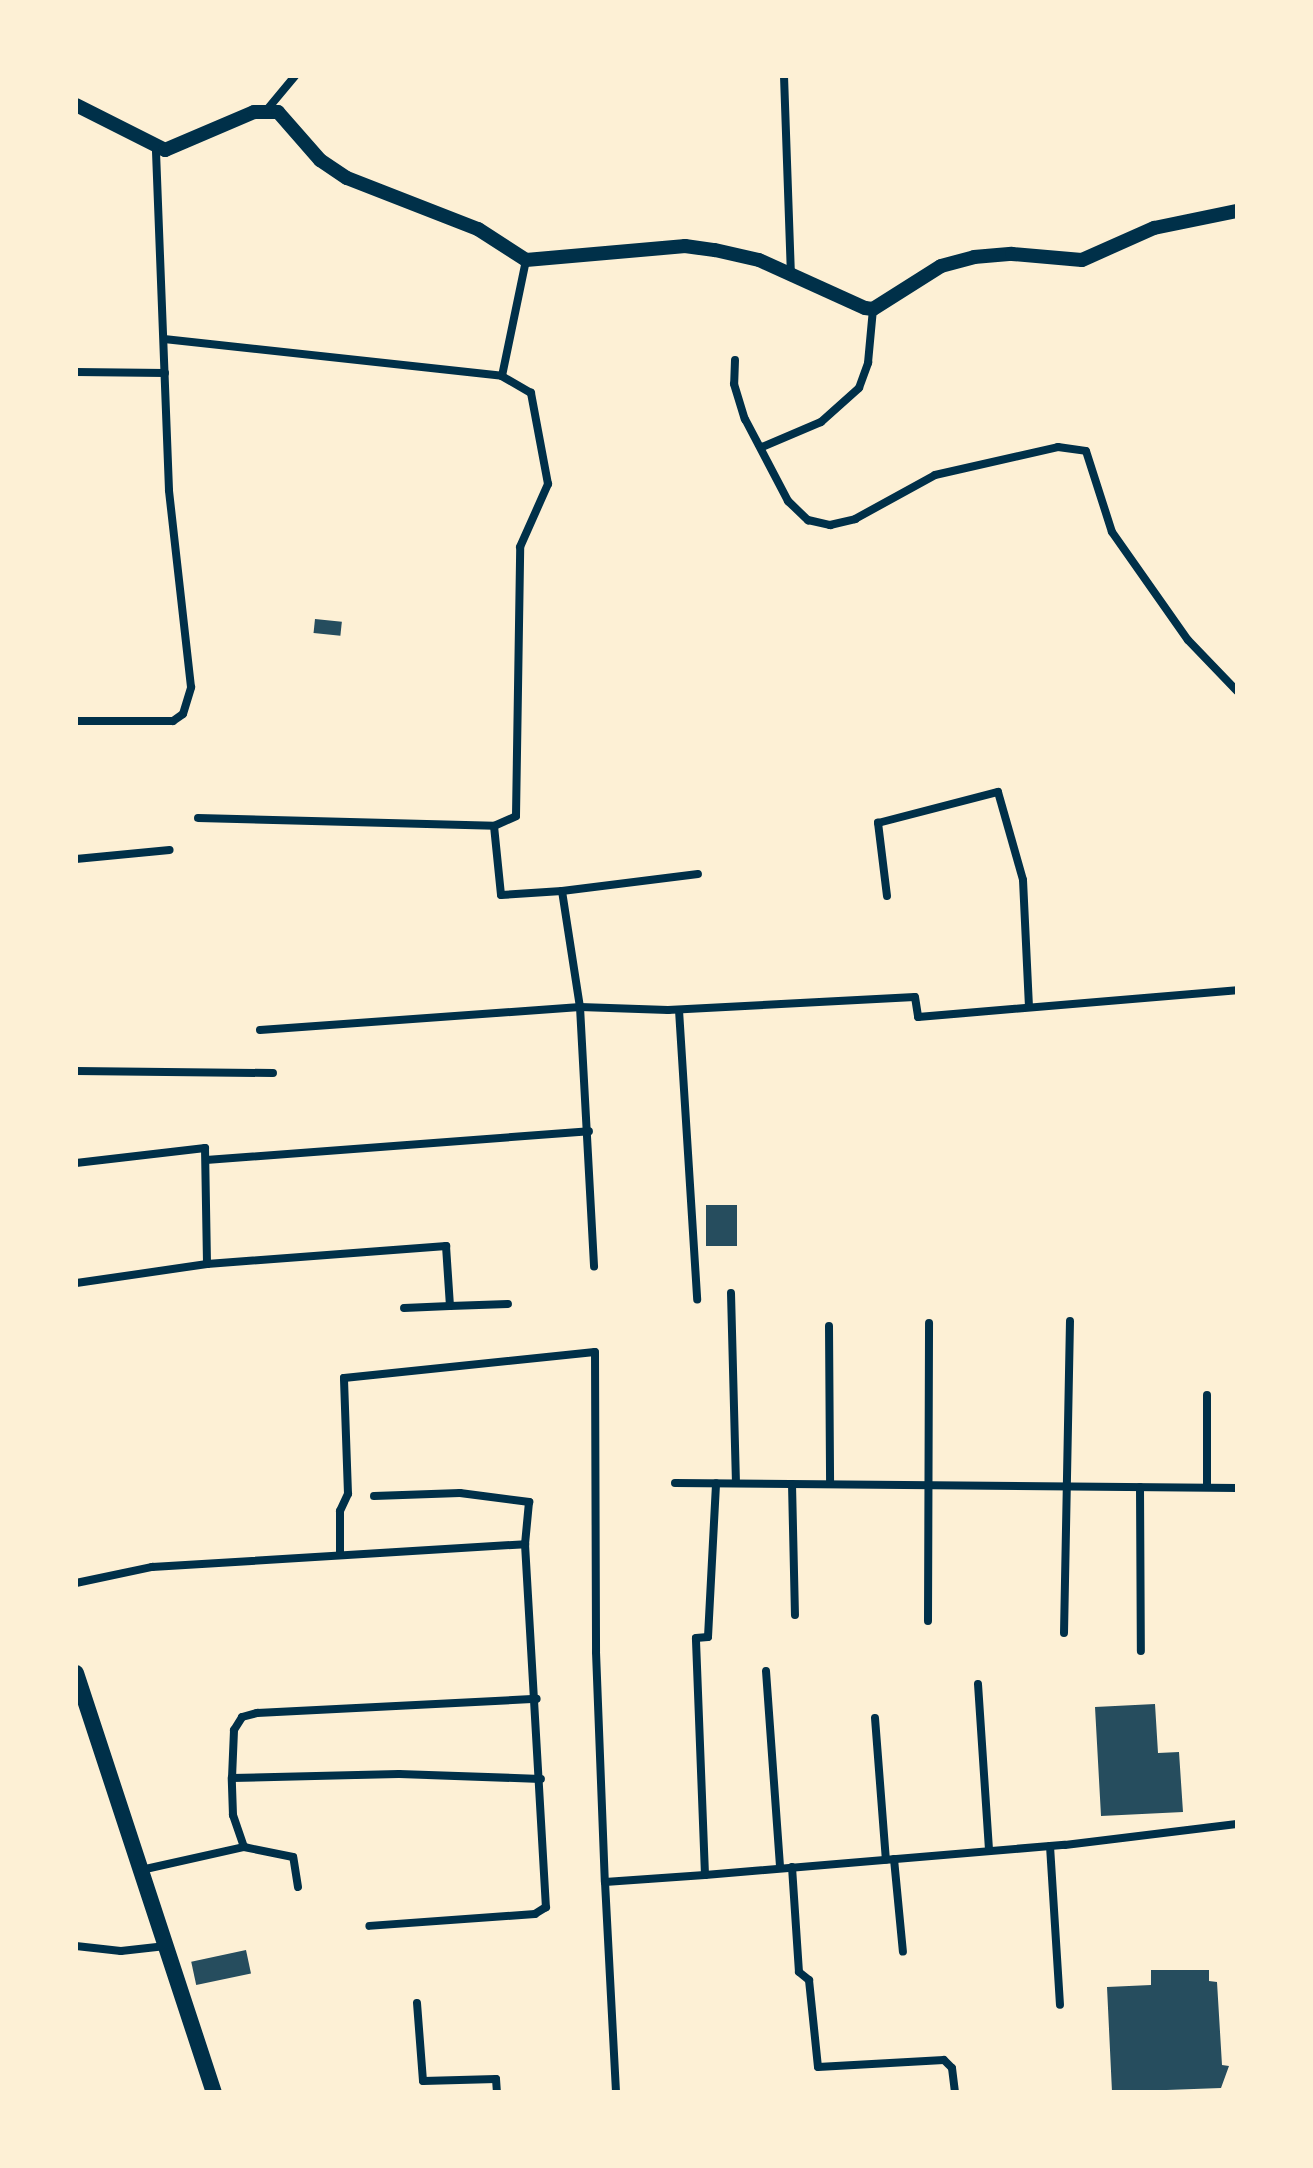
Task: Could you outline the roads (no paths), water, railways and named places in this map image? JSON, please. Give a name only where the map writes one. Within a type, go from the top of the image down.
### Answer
[{"type":"main road","points":[[76,1673],[214,2092]]},
{"type":"street","points":[[76,105],[156,149],[265,112],[295,76]]},
{"type":"street","points":[[784,76],[791,274]]},
{"type":"street","points":[[265,112],[290,120],[320,160],[347,178],[478,229],[526,260],[685,246],[759,260],[873,309]]},
{"type":"street","points":[[76,721],[173,721],[183,714],[191,687],[169,490],[156,149]]},
{"type":"street","points":[[873,309],[941,266],[974,257],[1012,254],[1082,260],[1154,228],[1237,211]]},
{"type":"street","points":[[502,376],[526,260]]},
{"type":"street","points":[[762,447],[821,422],[859,388],[868,363],[873,309]]},
{"type":"street","points":[[164,339],[502,376],[531,393],[548,484],[520,547],[516,816],[494,826],[198,818]]},
{"type":"street","points":[[735,360],[734,384],[745,419],[788,501],[808,520],[830,525],[855,519],[935,475],[1058,447],[1086,451],[1112,532],[1188,640],[1237,691]]},
{"type":"street","points":[[76,372],[165,373]]},
{"type":"street","points":[[887,896],[878,823],[998,792],[1023,880],[1029,1007]]},
{"type":"street","points":[[494,826],[501,895],[562,891],[698,874]]},
{"type":"street","points":[[76,859],[170,850]]},
{"type":"street","points":[[562,891],[580,1007],[594,1267]]},
{"type":"street","points":[[260,1030],[580,1007],[679,1010],[915,997],[918,1017],[1237,990]]},
{"type":"street","points":[[679,1010],[697,1299]]},
{"type":"street","points":[[76,1071],[273,1073]]},
{"type":"street","points":[[206,1160],[589,1131]]},
{"type":"street","points":[[76,1163],[205,1148],[207,1264]]},
{"type":"street","points":[[76,1283],[207,1264],[446,1246],[450,1306]]},
{"type":"street","points":[[731,1293],[736,1483]]},
{"type":"street","points":[[404,1308],[508,1304]]},
{"type":"street","points":[[1064,1633],[1070,1321]]},
{"type":"street","points":[[928,1621],[929,1323]]},
{"type":"street","points":[[829,1326],[830,1484]]},
{"type":"street","points":[[340,1555],[340,1511],[348,1494],[344,1378],[595,1352],[596,1652],[616,2092]]},
{"type":"street","points":[[1207,1395],[1207,1487]]},
{"type":"street","points":[[675,1483],[1237,1488]]},
{"type":"street","points":[[705,1875],[696,1638],[708,1637],[716,1483]]},
{"type":"street","points":[[792,1484],[795,1615]]},
{"type":"street","points":[[1140,1487],[1141,1651]]},
{"type":"street","points":[[369,1926],[542,1912],[546,1900],[537,1699],[525,1544],[529,1502],[460,1493],[374,1496]]},
{"type":"street","points":[[76,1583],[152,1567],[525,1544]]},
{"type":"street","points":[[766,1671],[780,1868]]},
{"type":"street","points":[[978,1684],[989,1851]]},
{"type":"street","points":[[244,1847],[233,1815],[232,1778],[234,1730],[242,1717],[257,1713],[537,1699]]},
{"type":"street","points":[[875,1718],[903,1952]]},
{"type":"street","points":[[232,1778],[399,1774],[541,1779]]},
{"type":"street","points":[[605,1882],[1050,1846],[1237,1824]]},
{"type":"street","points":[[1050,1846],[1060,2005]]},
{"type":"street","points":[[141,1870],[244,1847],[293,1857],[298,1887]]},
{"type":"street","points":[[792,1867],[799,1972],[809,1980],[818,2067],[944,2060],[952,2068],[955,2092]]},
{"type":"street","points":[[76,1946],[121,1951],[166,1946]]},
{"type":"street","points":[[417,2003],[423,2081],[496,2079],[497,2092]]}]
